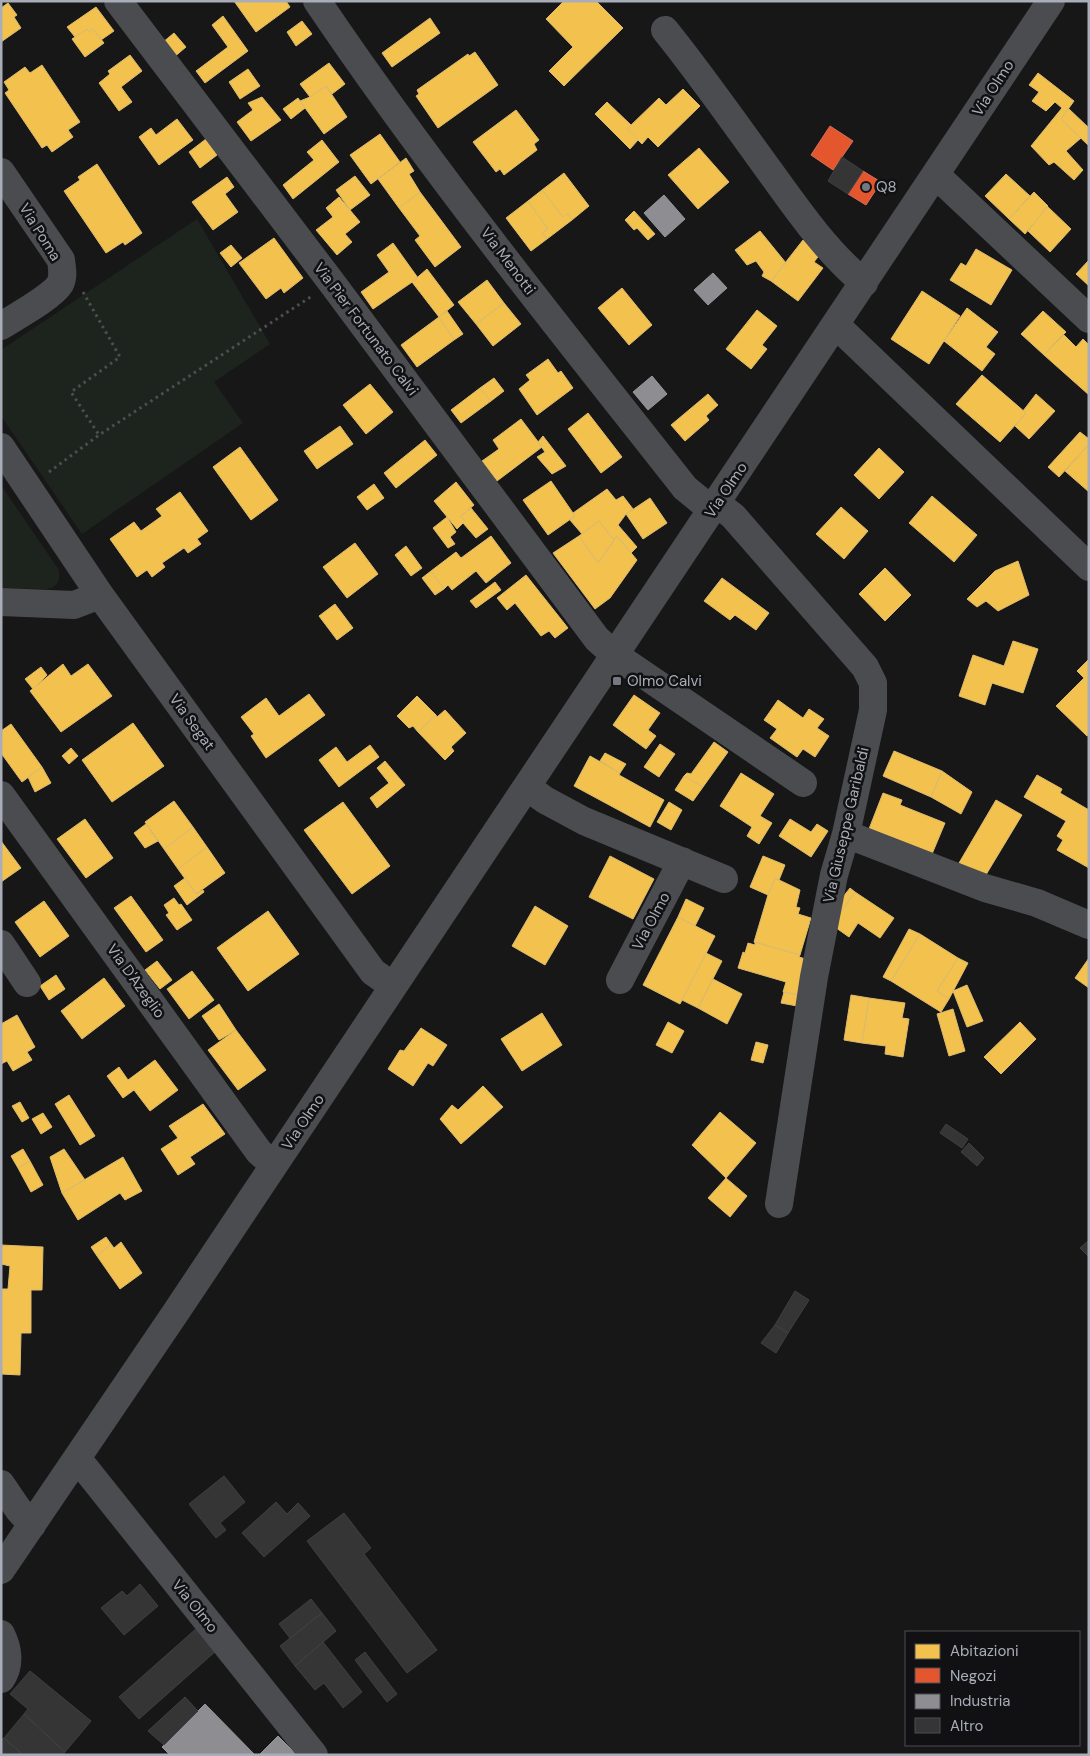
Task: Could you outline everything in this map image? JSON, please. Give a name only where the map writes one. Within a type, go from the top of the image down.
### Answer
[{"type":"street","name":"Via Pier Fortunato Calvi","points":[[118,1],[332,283],[598,640],[615,655]]},
{"type":"street","name":"Via Menotti","points":[[318,1],[387,102],[556,324],[685,488],[714,507]]},
{"type":"street","name":"Via Olmo","points":[[1,1570],[274,1165],[1051,1]]},
{"type":"street","points":[[665,30],[688,58],[807,223],[848,270],[864,283]]},
{"type":"street","name":"Via Poma","points":[[1,172],[60,260],[63,274],[59,285],[49,295],[1,326]]},
{"type":"street","points":[[936,175],[1089,319]]},
{"type":"street","points":[[836,324],[1089,567]]},
{"type":"street","name":"Via Segat","points":[[1,448],[100,595],[373,972],[393,986]]},
{"type":"street","name":"Via Giuseppe Garibaldi","points":[[714,507],[732,516],[865,667],[873,683],[873,710],[846,834],[834,875],[814,977],[779,1204]]},
{"type":"street","points":[[1,602],[74,605],[100,595]]},
{"type":"street","points":[[615,655],[803,783]]},
{"type":"street","points":[[527,786],[545,800],[584,821],[724,879]]},
{"type":"street","name":"Via D'Azeglio","points":[[1,795],[260,1152],[274,1165]]},
{"type":"street","points":[[846,834],[985,888],[1037,903],[1089,925]]},
{"type":"street","name":"Via Olmo","points":[[620,980],[682,861]]},
{"type":"street","points":[[1,944],[27,983]]},
{"type":"street","name":"Via Olmo","points":[[77,1458],[314,1755]]},
{"type":"street","points":[[1,1484],[18,1509],[32,1525]]},
{"type":"street","points":[[1,1634],[7,1646],[8,1656],[1,1679]]},
{"type":"path","points":[[46,474],[100,435],[332,283]]},
{"type":"path","points":[[80,285],[120,357],[71,392],[100,435]]},
{"type":"shaded area","points":[[197,219],[270,344],[214,382],[243,423],[82,534],[1,416],[1,350]]},
{"type":"shaded area","points":[[1,485],[59,570],[59,580],[54,587],[47,589],[1,588]]},
{"type":"building: Abitazioni","points":[[234,1],[286,1],[290,7],[256,32]]},
{"type":"building: Abitazioni","points":[[564,1],[596,1],[623,28],[564,86],[549,71],[573,47],[546,19]]},
{"type":"building: Abitazioni","points":[[8,3],[17,15],[14,17],[21,28],[1,42],[1,8]]},
{"type":"building: Abitazioni","points":[[96,7],[114,31],[101,40],[93,29],[89,32],[87,29],[75,37],[67,27]]},
{"type":"building: Abitazioni","points":[[223,16],[248,51],[205,83],[196,71],[228,47],[212,25]]},
{"type":"building: Abitazioni","points":[[430,18],[440,33],[392,67],[382,53]]},
{"type":"building: Abitazioni","points":[[302,21],[312,34],[296,46],[287,32]]},
{"type":"building: Abitazioni","points":[[87,29],[89,32],[93,29],[104,43],[85,57],[72,39]]},
{"type":"building: Abitazioni","points":[[174,33],[186,47],[173,58],[162,43]]},
{"type":"building: Abitazioni","points":[[475,52],[498,85],[438,128],[416,96],[419,94],[417,90],[468,54],[469,56]]},
{"type":"building: Abitazioni","points":[[130,55],[142,71],[121,87],[132,102],[119,111],[99,83],[110,74],[108,71]]},
{"type":"building: Abitazioni","points":[[329,63],[345,84],[332,94],[326,86],[310,97],[300,84]]},
{"type":"building: Abitazioni","points":[[42,65],[80,122],[68,130],[73,137],[52,152],[47,145],[42,148],[5,93],[9,90],[4,82],[25,67],[30,73]]},
{"type":"building: Abitazioni","points":[[248,69],[260,86],[240,99],[229,82]]},
{"type":"building: Abitazioni","points":[[1038,73],[1074,101],[1061,119],[1081,138],[1066,151],[1083,170],[1074,180],[1054,162],[1049,165],[1031,146],[1062,108],[1055,102],[1046,111],[1032,101],[1039,92],[1029,85]]},
{"type":"building: Abitazioni","points":[[326,86],[347,117],[324,134],[300,101],[310,97]]},
{"type":"building: Abitazioni","points":[[683,89],[700,106],[658,147],[648,137],[642,144],[627,129],[659,98],[666,105]]},
{"type":"building: Abitazioni","points":[[262,97],[281,120],[251,141],[237,122],[253,110],[248,103]]},
{"type":"building: Abitazioni","points":[[298,98],[305,108],[291,119],[283,109]]},
{"type":"building: Abitazioni","points":[[607,102],[631,125],[627,129],[638,140],[630,149],[595,114]]},
{"type":"building: Abitazioni","points":[[1068,108],[1089,128],[1089,146],[1061,119]]},
{"type":"building: Abitazioni","points":[[516,110],[539,140],[534,144],[537,150],[504,175],[500,169],[496,172],[473,142]]},
{"type":"building: Abitazioni","points":[[177,119],[193,140],[159,165],[139,137],[151,128],[156,135]]},
{"type":"building: Abitazioni","points":[[380,134],[400,162],[371,184],[350,155]]},
{"type":"building: Abitazioni","points":[[206,139],[217,155],[200,168],[189,152]]},
{"type":"building: Abitazioni","points":[[322,140],[339,162],[293,199],[283,185],[314,160],[307,152]]},
{"type":"building: Abitazioni","points":[[699,148],[729,182],[698,209],[668,175]]},
{"type":"building: Abitazioni","points":[[406,158],[414,171],[409,174],[420,192],[399,208],[378,179]]},
{"type":"building: Abitazioni","points":[[97,164],[142,233],[125,245],[123,242],[106,253],[64,191],[80,180],[78,177]]},
{"type":"building: Abitazioni","points":[[564,173],[589,206],[572,220],[567,213],[563,217],[542,190]]},
{"type":"building: Abitazioni","points":[[1006,174],[1030,196],[1009,219],[985,196]]},
{"type":"building: Abitazioni","points":[[355,176],[370,195],[350,210],[336,190]]},
{"type":"building: Abitazioni","points":[[227,177],[234,187],[225,194],[238,212],[213,230],[192,202]]},
{"type":"building: Abitazioni","points":[[542,190],[563,217],[567,213],[572,220],[547,239],[542,233],[548,229],[528,201]]},
{"type":"building: Abitazioni","points":[[420,192],[461,247],[435,267],[415,240],[420,236],[399,208]]},
{"type":"building: Abitazioni","points":[[1034,192],[1048,206],[1025,234],[1009,219]]},
{"type":"building: Abitazioni","points":[[339,197],[360,222],[345,234],[352,242],[337,255],[316,230],[333,217],[326,208]]},
{"type":"building: Abitazioni","points":[[528,201],[548,229],[542,233],[547,239],[531,251],[506,218]]},
{"type":"building: Abitazioni","points":[[1047,206],[1071,229],[1050,252],[1028,231]]},
{"type":"building: Abitazioni","points":[[634,211],[655,234],[648,240],[637,228],[634,230],[625,220]]},
{"type":"building: Abitazioni","points":[[760,231],[786,263],[771,281],[762,276],[764,272],[756,261],[747,265],[735,250]]},
{"type":"building: Abitazioni","points":[[274,238],[303,278],[284,293],[281,288],[266,299],[239,263]]},
{"type":"building: Abitazioni","points":[[803,240],[821,253],[814,262],[823,268],[798,301],[771,281]]},
{"type":"building: Abitazioni","points":[[393,243],[418,278],[373,309],[361,292],[389,272],[377,255]]},
{"type":"building: Abitazioni","points":[[231,245],[242,258],[231,267],[220,253]]},
{"type":"building: Abitazioni","points":[[976,249],[1012,270],[991,305],[950,280],[961,263],[966,266]]},
{"type":"building: Abitazioni","points":[[1089,260],[1089,286],[1076,274]]},
{"type":"building: Abitazioni","points":[[427,269],[454,305],[439,317],[412,282]]},
{"type":"building: Abitazioni","points":[[487,280],[504,303],[476,324],[458,302]]},
{"type":"building: Abitazioni","points":[[622,288],[652,325],[629,345],[598,308]]},
{"type":"building: Abitazioni","points":[[922,291],[960,316],[929,364],[891,339]]},
{"type":"building: Abitazioni","points":[[504,303],[521,324],[493,346],[476,324]]},
{"type":"building: Abitazioni","points":[[967,308],[998,332],[986,347],[995,354],[982,371],[944,341]]},
{"type":"building: Abitazioni","points":[[757,310],[777,326],[762,345],[767,349],[751,369],[726,349]]},
{"type":"building: Abitazioni","points":[[447,311],[463,334],[454,340],[439,317]]},
{"type":"building: Abitazioni","points":[[1043,311],[1066,332],[1044,355],[1021,334]]},
{"type":"building: Abitazioni","points":[[439,317],[454,340],[417,367],[401,345]]},
{"type":"building: Abitazioni","points":[[1064,335],[1076,347],[1083,339],[1089,345],[1089,395],[1044,355]]},
{"type":"building: Abitazioni","points":[[548,359],[558,373],[561,371],[573,388],[537,415],[519,389],[530,380],[526,375]]},
{"type":"building: Abitazioni","points":[[982,375],[1026,413],[1000,442],[956,404]]},
{"type":"building: Abitazioni","points":[[494,378],[504,391],[491,401],[480,388]]},
{"type":"building: Abitazioni","points":[[370,384],[393,412],[366,434],[343,405]]},
{"type":"building: Abitazioni","points":[[480,388],[491,401],[461,423],[451,410]]},
{"type":"building: Abitazioni","points":[[708,394],[718,405],[706,416],[709,420],[685,441],[671,425]]},
{"type":"building: Abitazioni","points":[[1036,394],[1055,411],[1029,439],[1015,426],[1026,413],[1023,411]]},
{"type":"building: Abitazioni","points":[[588,413],[622,457],[601,473],[568,429]]},
{"type":"building: Abitazioni","points":[[521,419],[542,447],[497,481],[482,461],[499,449],[493,440]]},
{"type":"building: Abitazioni","points":[[340,426],[353,444],[317,469],[304,451]]},
{"type":"building: Abitazioni","points":[[1080,432],[1089,439],[1089,444],[1059,477],[1048,467]]},
{"type":"building: Abitazioni","points":[[543,436],[566,466],[552,474],[537,457],[545,452],[538,442]]},
{"type":"building: Abitazioni","points":[[425,440],[437,455],[396,488],[384,473]]},
{"type":"building: Abitazioni","points":[[1089,444],[1089,492],[1065,471]]},
{"type":"building: Abitazioni","points":[[240,447],[278,500],[251,520],[213,467]]},
{"type":"building: Abitazioni","points":[[879,448],[904,472],[879,499],[854,475]]},
{"type":"building: Abitazioni","points":[[551,481],[575,516],[548,535],[523,500]]},
{"type":"building: Abitazioni","points":[[456,482],[474,505],[461,516],[465,521],[457,529],[434,501]]},
{"type":"building: Abitazioni","points":[[374,484],[384,498],[367,510],[357,497]]},
{"type":"building: Abitazioni","points":[[607,489],[616,500],[623,496],[633,509],[626,514],[618,525],[637,547],[631,553],[617,536],[614,540],[599,521],[582,534],[570,520],[575,516],[573,513]]},
{"type":"building: Abitazioni","points":[[180,492],[208,531],[197,539],[201,544],[188,553],[184,548],[162,563],[165,567],[152,577],[147,570],[137,577],[110,539],[134,522],[141,531],[162,516],[156,509]]},
{"type":"building: Abitazioni","points":[[932,496],[977,535],[954,562],[909,523]]},
{"type":"building: Abitazioni","points":[[650,498],[667,523],[643,539],[626,514]]},
{"type":"building: Abitazioni","points":[[841,507],[868,531],[844,559],[816,534]]},
{"type":"building: Abitazioni","points":[[471,508],[488,529],[476,538],[463,523],[465,521],[461,516]]},
{"type":"building: Abitazioni","points":[[447,517],[456,532],[450,537],[455,544],[448,548],[433,528]]},
{"type":"building: Abitazioni","points":[[599,521],[614,540],[598,563],[579,536]]},
{"type":"building: Abitazioni","points":[[491,536],[511,563],[486,583],[476,571],[452,590],[448,585],[444,589],[431,571],[456,552],[461,558]]},
{"type":"building: Abitazioni","points":[[579,536],[598,563],[617,536],[637,560],[610,598],[595,609],[553,553]]},
{"type":"building: Abitazioni","points":[[355,543],[378,574],[347,598],[323,567]]},
{"type":"building: Abitazioni","points":[[406,546],[422,568],[411,576],[395,555]]},
{"type":"building: Abitazioni","points":[[1018,561],[1029,595],[998,611],[986,601],[977,607],[967,599],[995,571]]},
{"type":"building: Abitazioni","points":[[885,568],[911,595],[885,621],[859,594]]},
{"type":"building: Abitazioni","points":[[431,571],[444,589],[435,595],[422,578]]},
{"type":"building: Abitazioni","points":[[526,575],[568,628],[555,638],[549,631],[541,636],[515,603],[507,610],[497,598]]},
{"type":"building: Abitazioni","points":[[722,578],[769,613],[756,630],[735,615],[730,620],[704,601]]},
{"type":"building: Abitazioni","points":[[495,582],[501,590],[476,608],[470,601]]},
{"type":"building: Abitazioni","points":[[335,604],[353,628],[337,640],[319,616]]},
{"type":"building: Abitazioni","points":[[1013,641],[1038,649],[1023,693],[992,683],[985,705],[959,696],[973,655],[1004,666]]},
{"type":"building: Abitazioni","points":[[1089,659],[1089,735],[1087,736],[1056,706],[1084,678],[1077,671]]},
{"type":"building: Abitazioni","points":[[63,664],[71,676],[88,664],[112,696],[61,732],[30,691]]},
{"type":"building: Abitazioni","points":[[41,667],[47,675],[33,689],[25,679]]},
{"type":"building: Abitazioni","points":[[309,694],[325,715],[266,758],[251,736],[254,734],[241,717],[266,698],[279,716]]},
{"type":"building: Abitazioni","points":[[634,695],[660,713],[648,730],[656,736],[646,749],[613,725]]},
{"type":"building: Abitazioni","points":[[417,696],[436,715],[418,732],[413,726],[409,728],[397,716]]},
{"type":"building: Abitazioni","points":[[778,700],[803,718],[809,709],[824,719],[817,728],[829,736],[815,757],[803,749],[797,757],[770,738],[777,729],[764,720]]},
{"type":"building: Abitazioni","points":[[445,710],[466,733],[451,747],[454,751],[445,760],[418,732],[436,715],[437,717]]},
{"type":"building: Abitazioni","points":[[133,723],[164,766],[112,802],[82,760]]},
{"type":"building: Abitazioni","points":[[11,724],[42,767],[22,782],[1,753],[1,731]]},
{"type":"building: Abitazioni","points":[[714,742],[728,752],[703,787],[684,776],[687,773],[691,774]]},
{"type":"building: Abitazioni","points":[[660,744],[675,754],[659,777],[644,767]]},
{"type":"building: Abitazioni","points":[[370,745],[379,757],[339,787],[319,760],[336,747],[347,762]]},
{"type":"building: Abitazioni","points":[[71,748],[78,756],[69,764],[62,756]]},
{"type":"building: Abitazioni","points":[[894,751],[942,771],[931,797],[883,776]]},
{"type":"building: Abitazioni","points":[[605,753],[626,764],[620,773],[600,761]]},
{"type":"building: Abitazioni","points":[[590,756],[620,773],[619,775],[664,800],[650,827],[574,786]]},
{"type":"building: Abitazioni","points":[[385,761],[405,785],[377,808],[370,798],[389,783],[377,768]]},
{"type":"building: Abitazioni","points":[[42,767],[51,783],[35,792],[28,777]]},
{"type":"building: Abitazioni","points":[[942,771],[972,792],[961,814],[931,797]]},
{"type":"building: Abitazioni","points":[[741,773],[774,794],[760,816],[772,823],[759,844],[747,836],[752,827],[720,806]]},
{"type":"building: Abitazioni","points":[[1037,775],[1062,789],[1060,793],[1089,810],[1089,868],[1057,850],[1063,840],[1057,836],[1066,821],[1024,797]]},
{"type":"building: Abitazioni","points":[[684,776],[703,787],[693,801],[675,790]]},
{"type":"building: Abitazioni","points":[[883,793],[902,800],[900,805],[945,823],[932,854],[869,829]]},
{"type":"building: Abitazioni","points":[[996,800],[1022,815],[984,878],[959,863]]},
{"type":"building: Abitazioni","points":[[174,801],[193,827],[164,849],[145,822]]},
{"type":"building: Abitazioni","points":[[343,802],[390,866],[352,894],[304,830]]},
{"type":"building: Abitazioni","points":[[669,802],[682,810],[671,830],[657,822]]},
{"type":"building: Abitazioni","points":[[85,819],[113,858],[86,878],[57,839]]},
{"type":"building: Abitazioni","points":[[790,819],[811,832],[817,824],[828,831],[811,857],[779,836]]},
{"type":"building: Abitazioni","points":[[146,824],[158,841],[145,848],[134,833]]},
{"type":"building: Abitazioni","points":[[193,827],[207,847],[178,869],[164,849]]},
{"type":"building: Abitazioni","points":[[1,841],[21,868],[1,882]]},
{"type":"building: Abitazioni","points":[[207,847],[225,873],[196,894],[178,869]]},
{"type":"building: Abitazioni","points":[[610,856],[654,879],[633,919],[589,897]]},
{"type":"building: Abitazioni","points":[[763,856],[785,865],[779,880],[775,878],[768,895],[750,887]]},
{"type":"building: Abitazioni","points":[[185,878],[196,894],[203,890],[204,892],[187,905],[174,886]]},
{"type":"building: Abitazioni","points":[[775,878],[800,890],[796,907],[800,908],[798,914],[811,918],[800,955],[754,942]]},
{"type":"building: Abitazioni","points":[[850,888],[855,892],[841,912],[835,907]]},
{"type":"building: Abitazioni","points":[[855,892],[894,918],[880,938],[858,923],[849,937],[832,925]]},
{"type":"building: Abitazioni","points":[[131,896],[163,940],[146,952],[114,908]]},
{"type":"building: Abitazioni","points":[[174,898],[179,905],[181,904],[192,920],[177,930],[166,915],[169,913],[164,905]]},
{"type":"building: Abitazioni","points":[[686,899],[704,908],[695,926],[678,917]]},
{"type":"building: Abitazioni","points":[[44,901],[69,936],[40,957],[15,922]]},
{"type":"building: Abitazioni","points":[[535,906],[568,926],[545,965],[512,946]]},
{"type":"building: Abitazioni","points":[[268,911],[299,954],[248,991],[217,948]]},
{"type":"building: Abitazioni","points":[[678,917],[715,936],[680,1004],[643,985]]},
{"type":"building: Abitazioni","points":[[909,929],[920,934],[891,981],[883,977]]},
{"type":"building: Abitazioni","points":[[920,934],[958,958],[937,991],[949,999],[941,1012],[891,981]]},
{"type":"building: Abitazioni","points":[[755,942],[800,955],[799,957],[809,960],[801,996],[783,992],[786,982],[738,968],[748,943],[755,945]]},
{"type":"building: Abitazioni","points":[[706,953],[722,961],[698,1008],[682,1000]]},
{"type":"building: Abitazioni","points":[[958,958],[968,963],[949,999],[937,991]]},
{"type":"building: Abitazioni","points":[[1089,958],[1089,988],[1075,978]]},
{"type":"building: Abitazioni","points":[[157,961],[172,980],[160,989],[145,970]]},
{"type":"building: Abitazioni","points":[[192,971],[214,1000],[189,1019],[167,989]]},
{"type":"building: Abitazioni","points":[[56,975],[65,989],[49,1000],[40,986]]},
{"type":"building: Abitazioni","points":[[104,978],[125,1006],[82,1039],[61,1011]]},
{"type":"building: Abitazioni","points":[[713,979],[742,994],[727,1024],[698,1008]]},
{"type":"building: Abitazioni","points":[[967,985],[983,1021],[967,1027],[953,991]]},
{"type":"building: Abitazioni","points":[[784,992],[800,995],[797,1006],[781,1003]]},
{"type":"building: Abitazioni","points":[[851,995],[869,998],[862,1043],[844,1040]]},
{"type":"building: Abitazioni","points":[[869,998],[905,1003],[902,1018],[909,1019],[903,1057],[885,1054],[886,1046],[862,1043]]},
{"type":"building: Abitazioni","points":[[219,1004],[236,1030],[219,1040],[202,1016]]},
{"type":"building: Abitazioni","points":[[953,1009],[965,1051],[949,1056],[937,1014]]},
{"type":"building: Abitazioni","points":[[542,1013],[562,1045],[522,1071],[501,1039]]},
{"type":"building: Abitazioni","points":[[17,1015],[35,1047],[27,1052],[32,1060],[13,1071],[7,1061],[1,1064],[1,1024]]},
{"type":"building: Abitazioni","points":[[668,1022],[684,1031],[672,1053],[656,1045]]},
{"type":"building: Abitazioni","points":[[1020,1022],[1036,1039],[1001,1074],[984,1057]]},
{"type":"building: Abitazioni","points":[[421,1028],[447,1045],[433,1066],[428,1063],[413,1086],[388,1069],[400,1050],[404,1051]]},
{"type":"building: Abitazioni","points":[[236,1030],[266,1070],[238,1090],[208,1050]]},
{"type":"building: Abitazioni","points":[[756,1042],[768,1045],[763,1063],[751,1060]]},
{"type":"building: Abitazioni","points":[[155,1060],[178,1090],[150,1111],[134,1090],[123,1098],[107,1076],[119,1067],[128,1080]]},
{"type":"building: Abitazioni","points":[[483,1086],[503,1107],[461,1144],[440,1119],[452,1105],[458,1110]]},
{"type":"building: Abitazioni","points":[[69,1095],[95,1136],[80,1145],[55,1104]]},
{"type":"building: Abitazioni","points":[[20,1102],[29,1118],[22,1122],[12,1106]]},
{"type":"building: Abitazioni","points":[[203,1104],[225,1134],[190,1157],[195,1164],[178,1175],[161,1149],[178,1138],[169,1126]]},
{"type":"building: Abitazioni","points":[[720,1112],[756,1143],[726,1178],[692,1145]]},
{"type":"building: Abitazioni","points":[[43,1113],[52,1127],[41,1134],[32,1119]]},
{"type":"building: Abitazioni","points":[[23,1149],[30,1161],[18,1168],[11,1156]]},
{"type":"building: Abitazioni","points":[[64,1149],[85,1180],[62,1193],[50,1157]]},
{"type":"building: Abitazioni","points":[[123,1157],[142,1191],[125,1200],[120,1193],[78,1220],[62,1193]]},
{"type":"building: Abitazioni","points":[[30,1161],[43,1185],[31,1192],[18,1168]]},
{"type":"building: Abitazioni","points":[[726,1178],[747,1196],[730,1217],[708,1198]]},
{"type":"building: Abitazioni","points":[[106,1237],[111,1244],[97,1256],[91,1247]]},
{"type":"building: Abitazioni","points":[[121,1242],[142,1273],[120,1289],[97,1256],[111,1244],[114,1248]]},
{"type":"building: Abitazioni","points":[[1,1245],[43,1247],[42,1290],[31,1290],[31,1333],[21,1333],[20,1375],[1,1374],[1,1289],[8,1289],[10,1266],[1,1264]]},
{"type":"building: Negozi","points":[[830,126],[853,141],[833,170],[811,155]]},
{"type":"building: Negozi","points":[[863,171],[881,182],[866,205],[848,194]]},
{"type":"building: Industria","points":[[664,195],[685,219],[665,237],[644,213]]},
{"type":"building: Industria","points":[[713,273],[727,288],[708,305],[694,290]]},
{"type":"building: Industria","points":[[652,376],[667,394],[648,410],[633,392]]},
{"type":"building: Industria","points":[[205,1704],[255,1755],[170,1755],[162,1747]]},
{"type":"building: Industria","points":[[278,1736],[297,1755],[259,1755]]},
{"type":"building: Altro","points":[[842,157],[863,171],[848,194],[828,181]]},
{"type":"building: Altro","points":[[946,1124],[968,1139],[962,1148],[940,1133]]},
{"type":"building: Altro","points":[[969,1143],[984,1158],[977,1166],[961,1152]]},
{"type":"building: Altro","points":[[1089,1240],[1089,1257],[1080,1248]]},
{"type":"building: Altro","points":[[795,1291],[809,1300],[788,1333],[775,1325]]},
{"type":"building: Altro","points":[[775,1325],[788,1333],[776,1353],[761,1343]]},
{"type":"building: Altro","points":[[224,1476],[245,1502],[220,1523],[226,1530],[216,1538],[189,1504]]},
{"type":"building: Altro","points":[[276,1502],[287,1514],[298,1503],[310,1516],[264,1557],[242,1533]]},
{"type":"building: Altro","points":[[344,1513],[371,1548],[364,1554],[437,1650],[407,1673],[307,1541]]},
{"type":"building: Altro","points":[[140,1584],[158,1606],[124,1635],[101,1608],[122,1591],[127,1596]]},
{"type":"building: Altro","points":[[311,1599],[322,1613],[290,1638],[279,1624]]},
{"type":"building: Altro","points":[[322,1613],[336,1631],[295,1666],[280,1646]]},
{"type":"building: Altro","points":[[197,1628],[217,1650],[139,1719],[119,1697]]},
{"type":"building: Altro","points":[[323,1642],[362,1692],[343,1708],[324,1683],[315,1690],[295,1666]]},
{"type":"building: Altro","points":[[365,1652],[397,1694],[387,1702],[355,1660]]},
{"type":"building: Altro","points":[[30,1671],[91,1721],[65,1752],[24,1714],[28,1709],[10,1694]]},
{"type":"building: Altro","points":[[185,1697],[198,1711],[164,1745],[148,1731]]},
{"type":"building: Altro","points":[[24,1714],[65,1752],[63,1755],[23,1755],[4,1738]]},
{"type":"building: Altro","points":[[4,1738],[23,1755],[1,1755],[1,1741]]},
{"type":"place","name":"Q8","points":[[866,187]]},
{"type":"place","name":"Olmo Calvi","points":[[617,681]]}]
